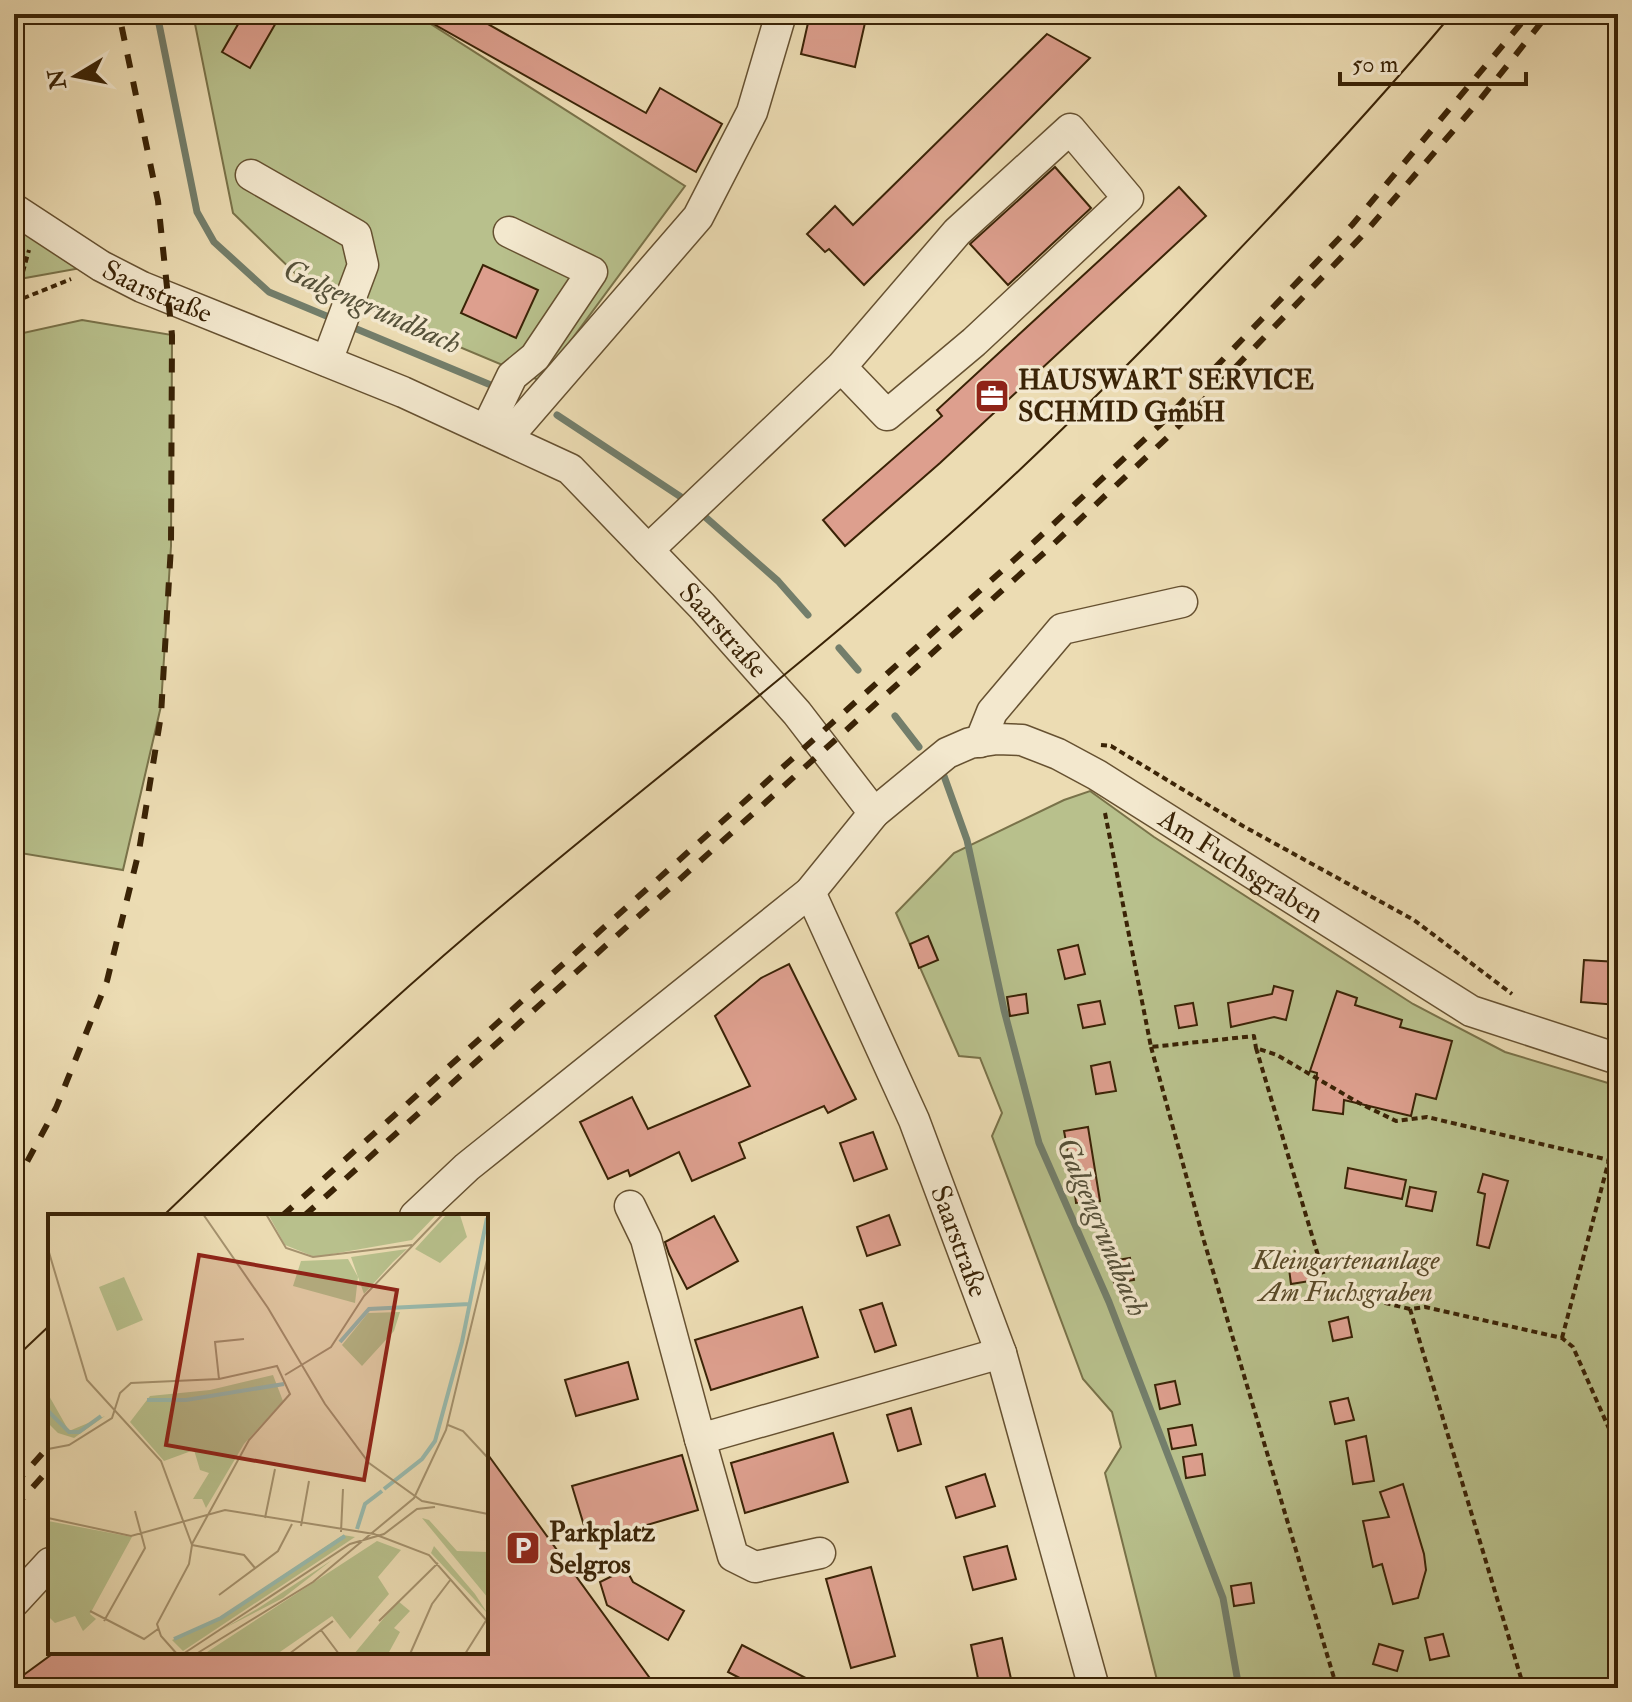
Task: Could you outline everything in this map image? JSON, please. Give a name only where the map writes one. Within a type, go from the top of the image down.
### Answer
[{"type":"street","points":[[497,425],[698,217],[752,112],[781,14]]},
{"type":"street","points":[[648,550],[841,367],[957,232],[1070,129],[1128,198],[974,342],[887,415],[841,367]]},
{"type":"street","points":[[251,175],[356,235],[363,265],[332,349]]},
{"type":"street","name":"Saarstraße","points":[[25,216],[101,266],[142,287],[332,349],[403,392],[497,425],[570,469],[797,713],[874,813]]},
{"type":"street","points":[[497,425],[512,376],[535,357],[592,272],[509,232]]},
{"type":"street","points":[[980,742],[992,712],[1062,629],[1182,602]]},
{"type":"street","name":"Am Fuchsgraben","points":[[874,813],[947,753],[970,743],[1022,740],[1058,754],[1097,775],[1471,1011],[1618,1059]]},
{"type":"street","points":[[417,1214],[467,1167],[810,892],[874,813]]},
{"type":"street","name":"Saarstraße","points":[[810,892],[914,1120],[1001,1353],[1094,1688]]},
{"type":"street","points":[[630,1206],[646,1239],[733,1556],[755,1567],[820,1553]]},
{"type":"street","points":[[700,1439],[1001,1353]]},
{"type":"street","points":[[14,1602],[48,1565]]},
{"type":"path","points":[[25,216],[15,302],[101,266]]},
{"type":"path","points":[[1097,745],[1111,746],[1243,826],[1414,920],[1517,997]]},
{"type":"path","points":[[1097,775],[1151,1047],[1204,1241],[1337,1688]]},
{"type":"path","points":[[1151,1047],[1254,1036],[1328,1289],[1410,1309],[1425,1307],[1562,1338],[1573,1347],[1618,1449]]},
{"type":"path","points":[[1256,1048],[1277,1055],[1396,1121],[1427,1117],[1618,1162]]},
{"type":"path","points":[[1562,1338],[1609,1160]]},
{"type":"path","points":[[1410,1309],[1524,1688]]},
{"type":"green space","points":[[193,14],[415,14],[685,186],[541,381],[304,282],[233,213]]},
{"type":"green space","points":[[14,226],[81,268],[14,280]]},
{"type":"green space","points":[[82,320],[172,335],[171,546],[161,706],[123,870],[14,852],[14,335]]},
{"type":"green space","name":"Kleingartenanlage Am Fuchsgraben","points":[[1090,791],[1154,837],[1413,1004],[1505,1052],[1618,1086],[1618,1688],[1159,1688],[1105,1473],[1121,1447],[1112,1412],[1083,1379],[992,1136],[1002,1113],[980,1058],[959,1056],[896,913],[954,853],[1064,800]]},
{"type":"building","points":[[244,14],[281,14],[250,68],[222,52]]},
{"type":"building","points":[[416,14],[470,14],[646,113],[660,88],[722,124],[696,172]]},
{"type":"building","points":[[810,14],[867,14],[855,67],[801,54]]},
{"type":"building","points":[[1047,34],[1090,58],[864,285],[829,249],[825,252],[807,234],[835,206],[853,225]]},
{"type":"building","points":[[1055,167],[1091,208],[1008,285],[970,244]]},
{"type":"building","points":[[1179,187],[1206,216],[940,463],[845,546],[823,520],[942,416],[937,410]]},
{"type":"building","points":[[483,265],[538,290],[516,338],[461,313]]},
{"type":"building","points":[[928,936],[938,960],[919,968],[910,944]]},
{"type":"building","points":[[1078,945],[1085,974],[1065,979],[1058,950]]},
{"type":"building","points":[[1584,960],[1618,962],[1618,1005],[1581,1002]]},
{"type":"building","points":[[789,964],[856,1099],[828,1113],[824,1106],[739,1143],[745,1158],[692,1181],[679,1152],[630,1176],[628,1170],[608,1179],[580,1122],[632,1097],[648,1129],[750,1086],[715,1016],[761,978]]},
{"type":"building","points":[[1274,986],[1293,991],[1286,1020],[1274,1017],[1231,1027],[1228,1003],[1272,994]]},
{"type":"building","points":[[1337,991],[1357,998],[1355,1005],[1402,1020],[1400,1027],[1452,1041],[1436,1099],[1416,1094],[1411,1116],[1344,1100],[1343,1114],[1313,1110],[1317,1073],[1310,1071]]},
{"type":"building","points":[[1026,994],[1028,1013],[1010,1016],[1007,997]]},
{"type":"building","points":[[1100,1001],[1105,1024],[1083,1028],[1078,1005]]},
{"type":"building","points":[[1193,1003],[1197,1025],[1179,1028],[1175,1006]]},
{"type":"building","points":[[1110,1062],[1116,1091],[1096,1094],[1091,1066]]},
{"type":"building","points":[[1088,1127],[1100,1201],[1076,1203],[1071,1158],[1064,1131]]},
{"type":"building","points":[[873,1132],[887,1169],[854,1181],[840,1143]]},
{"type":"building","points":[[1348,1168],[1406,1180],[1402,1199],[1345,1188]]},
{"type":"building","points":[[1483,1174],[1508,1181],[1489,1248],[1477,1245],[1485,1194],[1478,1192]]},
{"type":"building","points":[[1410,1187],[1436,1192],[1432,1211],[1406,1206]]},
{"type":"building","points":[[889,1215],[900,1245],[867,1256],[857,1227]]},
{"type":"building","points":[[714,1216],[738,1261],[687,1289],[665,1242]]},
{"type":"building","points":[[1130,1258],[1134,1280],[1114,1283],[1111,1261]]},
{"type":"building","points":[[1307,1258],[1310,1281],[1291,1284],[1288,1261]]},
{"type":"building","points":[[882,1303],[896,1345],[875,1352],[860,1310]]},
{"type":"building","points":[[802,1307],[818,1357],[711,1390],[695,1340]]},
{"type":"building","points":[[1348,1317],[1352,1337],[1333,1341],[1329,1322]]},
{"type":"building","points":[[628,1362],[638,1399],[576,1416],[565,1380]]},
{"type":"building","points":[[1175,1381],[1180,1404],[1160,1409],[1155,1385]]},
{"type":"building","points":[[1348,1398],[1354,1420],[1335,1424],[1330,1402]]},
{"type":"building","points":[[911,1408],[921,1444],[898,1451],[887,1415]]},
{"type":"building","points":[[1192,1425],[1196,1445],[1172,1449],[1168,1429]]},
{"type":"building","points":[[833,1433],[848,1482],[745,1513],[731,1463]]},
{"type":"building","points":[[1366,1436],[1374,1481],[1353,1484],[1346,1441]]},
{"type":"building","points":[[1202,1454],[1205,1475],[1186,1478],[1183,1457]]},
{"type":"building","name":"Parkplatz Selgros","points":[[488,1455],[657,1688],[14,1688],[14,1682],[52,1654],[488,1654]]},
{"type":"building","points":[[682,1455],[698,1510],[589,1542],[572,1486]]},
{"type":"building","points":[[985,1474],[995,1506],[956,1518],[946,1487]]},
{"type":"building","points":[[1403,1484],[1426,1570],[1418,1598],[1393,1604],[1382,1564],[1373,1567],[1363,1521],[1389,1517],[1380,1492]]},
{"type":"building","points":[[1007,1546],[1016,1579],[973,1590],[964,1557]]},
{"type":"building","points":[[871,1567],[895,1656],[851,1668],[826,1579]]},
{"type":"building","points":[[626,1569],[633,1582],[684,1611],[668,1640],[607,1605],[600,1582]]},
{"type":"building","points":[[1251,1583],[1254,1603],[1234,1606],[1231,1586]]},
{"type":"building","points":[[1443,1634],[1449,1656],[1430,1660],[1425,1638]]},
{"type":"building","points":[[1002,1638],[1013,1688],[980,1688],[971,1645]]},
{"type":"building","points":[[1379,1644],[1403,1651],[1397,1671],[1373,1664]]},
{"type":"building","points":[[742,1645],[825,1688],[759,1688],[728,1672]]},
{"type":"waterway","name":"Galgengrundbach","points":[[157,14],[197,212],[214,242],[269,292],[336,320]]},
{"type":"waterway","name":"Galgengrundbach","points":[[347,325],[498,388]]},
{"type":"waterway","name":"Galgengrundbach","points":[[557,415],[684,499]]},
{"type":"waterway","name":"Galgengrundbach","points":[[703,515],[778,581],[808,615]]},
{"type":"waterway","name":"Galgengrundbach","points":[[839,648],[858,670]]},
{"type":"waterway","name":"Galgengrundbach","points":[[895,716],[919,747]]},
{"type":"waterway","name":"Galgengrundbach","points":[[944,776],[967,840],[1004,1010],[1039,1143],[1109,1302],[1223,1598],[1239,1688]]},
{"type":"tram line","points":[[165,1214],[421,975],[819,646],[995,494],[1102,390],[1301,184],[1452,14]]},
{"type":"tram line","points":[[14,1359],[48,1327]]},
{"type":"railway","points":[[14,1186],[56,1108],[107,981],[139,851],[161,715],[171,546],[172,335],[158,201],[119,14]]},
{"type":"railway","points":[[284,1214],[1034,542],[1161,424],[1352,225],[1529,14]]},
{"type":"railway","points":[[306,1214],[1045,552],[1171,434],[1362,236],[1479,101],[1548,14]]},
{"type":"railway","points":[[14,1485],[48,1447]]},
{"type":"railway","points":[[14,1508],[48,1470]]},
{"type":"place","name":"HAUSWART SERVICE SCHMID GmbH","points":[[992,396]]},
{"type":"place","name":"Parkplatz Selgros","points":[[523,1548]]}]
